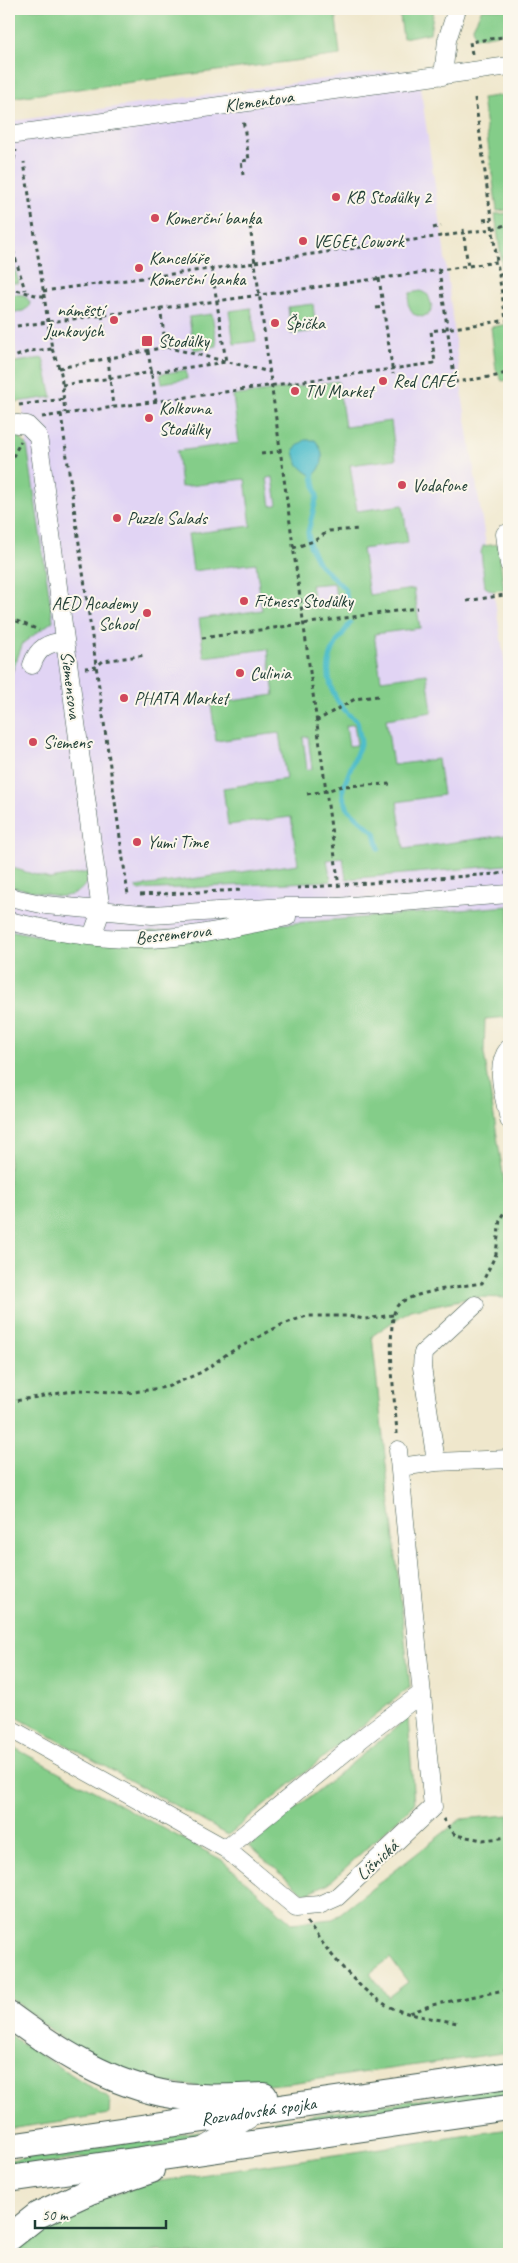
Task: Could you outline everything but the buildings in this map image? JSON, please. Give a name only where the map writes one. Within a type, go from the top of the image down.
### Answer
[{"type":"highway","points":[[9,2015],[45,2041],[89,2067],[130,2083],[172,2094],[216,2097],[384,2092]]},
{"type":"highway","name":"Rozvadovská spojka","points":[[9,2148],[509,2075]]},
{"type":"highway","name":"Rozvadovská spojka","points":[[9,2179],[213,2144],[267,2141],[509,2107]]},
{"type":"highway","points":[[9,2238],[38,2215],[90,2191],[213,2144]]},
{"type":"street","points":[[443,76],[447,40],[457,9]]},
{"type":"street","name":"Klementova","points":[[9,135],[509,66]]},
{"type":"street","points":[[9,423],[27,425]]},
{"type":"street","name":"Siemensova","points":[[27,425],[38,436],[101,911],[92,936]]},
{"type":"street","points":[[505,534],[509,564]]},
{"type":"street","points":[[32,665],[36,654],[48,643],[65,641]]},
{"type":"street","name":"Bessemerova","points":[[9,897],[46,905],[152,915],[337,907],[509,894]]},
{"type":"street","name":"Bessemerova","points":[[9,921],[47,930],[92,936],[140,939],[180,936],[337,907]]},
{"type":"street","points":[[509,1048],[504,1054],[501,1063],[509,1120]]},
{"type":"street","points":[[436,1462],[422,1367],[423,1353],[475,1305]]},
{"type":"street","points":[[434,1807],[399,1458],[436,1462],[509,1458]]},
{"type":"street","points":[[226,1848],[371,1731],[422,1693]]},
{"type":"street","points":[[9,1728],[226,1848],[296,1907]]},
{"type":"street","name":"Líšnická","points":[[296,1907],[319,1905],[337,1897],[434,1807]]},
{"type":"street","points":[[191,2121],[213,2144],[264,2110]]},
{"type":"path","points":[[472,62],[470,42],[507,37],[507,54],[509,54]]},
{"type":"path","points":[[252,890],[127,895],[61,414],[393,371],[435,363],[431,331],[507,320],[492,229],[476,98]]},
{"type":"path","points":[[240,103],[249,160],[241,161],[243,175]]},
{"type":"path","points":[[24,162],[43,294],[52,349],[59,368],[65,414]]},
{"type":"path","points":[[9,183],[12,164]]},
{"type":"path","points":[[483,220],[491,219]]},
{"type":"path","points":[[9,289],[25,290],[35,295],[43,294],[463,231],[492,229],[509,224]]},
{"type":"path","points":[[250,226],[336,869]]},
{"type":"path","points":[[434,228],[441,226]]},
{"type":"path","points":[[9,227],[14,254],[25,290]]},
{"type":"path","points":[[463,231],[468,267]]},
{"type":"path","points":[[352,241],[353,248]]},
{"type":"path","points":[[9,327],[218,301],[497,262]]},
{"type":"path","points":[[212,270],[226,362]]},
{"type":"path","points":[[439,270],[455,382],[496,376],[509,372]]},
{"type":"path","points":[[499,274],[509,274]]},
{"type":"path","points":[[379,278],[393,371]]},
{"type":"path","points":[[376,308],[384,307]]},
{"type":"path","points":[[160,308],[166,347]]},
{"type":"path","points":[[102,315],[105,333]]},
{"type":"path","points":[[59,368],[166,347],[270,372]]},
{"type":"path","points":[[9,359],[30,351],[52,349]]},
{"type":"path","points":[[148,351],[156,401]]},
{"type":"path","points":[[108,358],[113,407]]},
{"type":"path","points":[[62,385],[226,362]]},
{"type":"path","points":[[18,406],[64,399]]},
{"type":"path","points":[[9,464],[27,425]]},
{"type":"path","points":[[261,454],[280,451]]},
{"type":"path","points":[[293,548],[314,541],[329,532],[360,528]]},
{"type":"path","points":[[467,600],[504,595]]},
{"type":"path","points":[[202,638],[417,608]]},
{"type":"path","points":[[78,669],[96,667],[103,660],[146,655]]},
{"type":"path","points":[[316,721],[359,697],[378,696]]},
{"type":"path","points":[[307,794],[342,786],[390,784]]},
{"type":"path","points":[[291,888],[509,873]]},
{"type":"path","points":[[482,1283],[496,1254],[500,1219],[509,1204]]},
{"type":"path","points":[[9,1402],[78,1390],[127,1393],[167,1387],[202,1372],[227,1354],[283,1324],[307,1316],[347,1316],[365,1319],[393,1315]]},
{"type":"path","points":[[434,1807],[455,1835],[483,1840],[509,1837]]},
{"type":"path","points":[[296,1907],[319,1939],[359,1984],[386,2005],[409,2014],[456,2023]]},
{"type":"path","points":[[409,2014],[432,2005],[509,1989]]},
{"type":"shaded area","points":[[384,71],[418,71],[441,226],[462,394],[509,689],[509,906],[282,924],[49,938],[11,931],[9,926],[9,682],[23,643],[53,620],[27,445],[9,295],[9,128],[12,121]]},
{"type":"green space","points":[[9,9],[335,9],[340,55],[9,98]]},
{"type":"green space","points":[[399,9],[434,9],[430,33],[403,38]]},
{"type":"green space","points":[[482,9],[509,9],[509,32],[475,38],[473,27]]},
{"type":"green space","points":[[504,95],[509,131],[509,210],[497,211],[482,98]]},
{"type":"green space","points":[[509,213],[509,251],[503,256],[506,261],[509,259],[509,317],[495,214]]},
{"type":"green space","points":[[9,249],[19,283],[9,283]]},
{"type":"green space","points":[[421,291],[428,295],[432,306],[430,313],[422,317],[413,314],[408,304],[410,293]]},
{"type":"green space","points":[[9,294],[24,295],[30,302],[29,307],[23,311],[9,313]]},
{"type":"green space","points":[[313,304],[316,331],[291,334],[288,307]]},
{"type":"green space","points":[[251,308],[256,341],[234,344],[229,311]]},
{"type":"green space","points":[[212,314],[217,346],[194,350],[189,317]]},
{"type":"green space","points":[[509,324],[509,380],[502,381],[496,370],[491,327]]},
{"type":"green space","points":[[43,358],[52,397],[9,403],[9,363]]},
{"type":"green space","points":[[186,370],[187,379],[162,383],[160,374]]},
{"type":"green space","points":[[338,381],[345,427],[391,421],[396,459],[350,465],[357,511],[403,505],[408,543],[362,549],[369,595],[414,589],[420,628],[374,634],[381,680],[427,674],[432,712],[386,719],[393,765],[438,759],[443,795],[397,802],[404,849],[506,835],[509,863],[506,865],[346,879],[343,858],[327,860],[331,881],[138,890],[135,887],[298,864],[291,817],[228,825],[223,788],[286,779],[279,733],[216,741],[211,704],[274,695],[268,649],[204,657],[199,619],[262,610],[256,563],[193,571],[188,534],[251,526],[245,479],[181,487],[177,451],[239,443],[233,396]],"holes":[[[273,477],[277,505],[271,506],[267,478]],[[334,583],[337,605],[315,608],[311,585]],[[354,724],[357,745],[349,746],[346,726]],[[308,736],[312,769],[307,770],[303,737]]]},
{"type":"green space","points":[[9,432],[16,434],[27,445],[53,621],[23,643],[9,680]]},
{"type":"green space","points":[[498,544],[504,590],[492,591],[485,587],[481,552],[483,546]]},
{"type":"green space","points":[[9,867],[50,879],[89,872],[86,884],[78,891],[68,896],[56,896],[9,886]]},
{"type":"green space","points":[[509,906],[509,1017],[485,1019],[484,1053],[509,1212],[509,1298],[475,1297],[410,1310],[372,1336],[410,1687],[228,1835],[9,1713],[9,930],[49,938],[282,924]]},
{"type":"green space","points":[[408,1718],[414,1804],[329,1883],[305,1894],[249,1846]]},
{"type":"green space","points":[[9,1745],[222,1860],[292,1923],[333,1919],[461,1819],[509,1815],[509,2052],[290,2083],[222,2089],[156,2082],[76,2050],[9,1996]],"holes":[[[390,1958],[408,1982],[388,1997],[370,1973]]]},
{"type":"green space","points":[[9,2035],[110,2099],[109,2114],[9,2129]]},
{"type":"green space","points":[[509,2086],[509,2096],[259,2131],[260,2123]]},
{"type":"green space","points":[[509,2129],[509,2254],[191,2254],[153,2252],[148,2254],[9,2254],[9,2250],[61,2211],[154,2182]]},
{"type":"green space","points":[[199,2131],[198,2141],[9,2169],[9,2160]]},
{"type":"water","points":[[305,440],[315,440],[321,449],[322,463],[313,476],[299,465],[295,454],[294,449]]},
{"type":"waterway","points":[[313,476],[317,496],[308,532],[310,546],[319,564],[345,589],[348,606]]},
{"type":"waterway","points":[[350,623],[337,642],[329,664],[331,686],[335,696],[348,714],[357,721],[361,742],[343,788],[343,796],[348,809],[375,833],[379,849]]},
{"type":"place","name":"KB Stodůlky 2","points":[[336,197]]},
{"type":"place","name":"Komerční banka","points":[[155,218]]},
{"type":"place","name":"VEGEt Cowork","points":[[303,241]]},
{"type":"place","name":"Kanceláře Komerční banka","points":[[139,268]]},
{"type":"place","name":"náměstí Junkových","points":[[114,320]]},
{"type":"place","name":"Špička","points":[[275,323]]},
{"type":"place","name":"Stodůlky","points":[[147,341]]},
{"type":"place","name":"Red CAFÉ","points":[[383,381]]},
{"type":"place","name":"TN Market","points":[[295,391]]},
{"type":"place","name":"Kolkovna Stodůlky","points":[[149,418]]},
{"type":"place","name":"Vodafone","points":[[402,485]]},
{"type":"place","name":"Puzzle Salads","points":[[117,518]]},
{"type":"place","name":"Fitness Stodůlky","points":[[244,601]]},
{"type":"place","name":"AED Academy School","points":[[147,613]]},
{"type":"place","name":"Culinia","points":[[240,673]]},
{"type":"place","name":"PHATA Market","points":[[124,698]]},
{"type":"place","name":"Siemens","points":[[33,742]]},
{"type":"place","name":"Yumi Time","points":[[137,842]]}]
